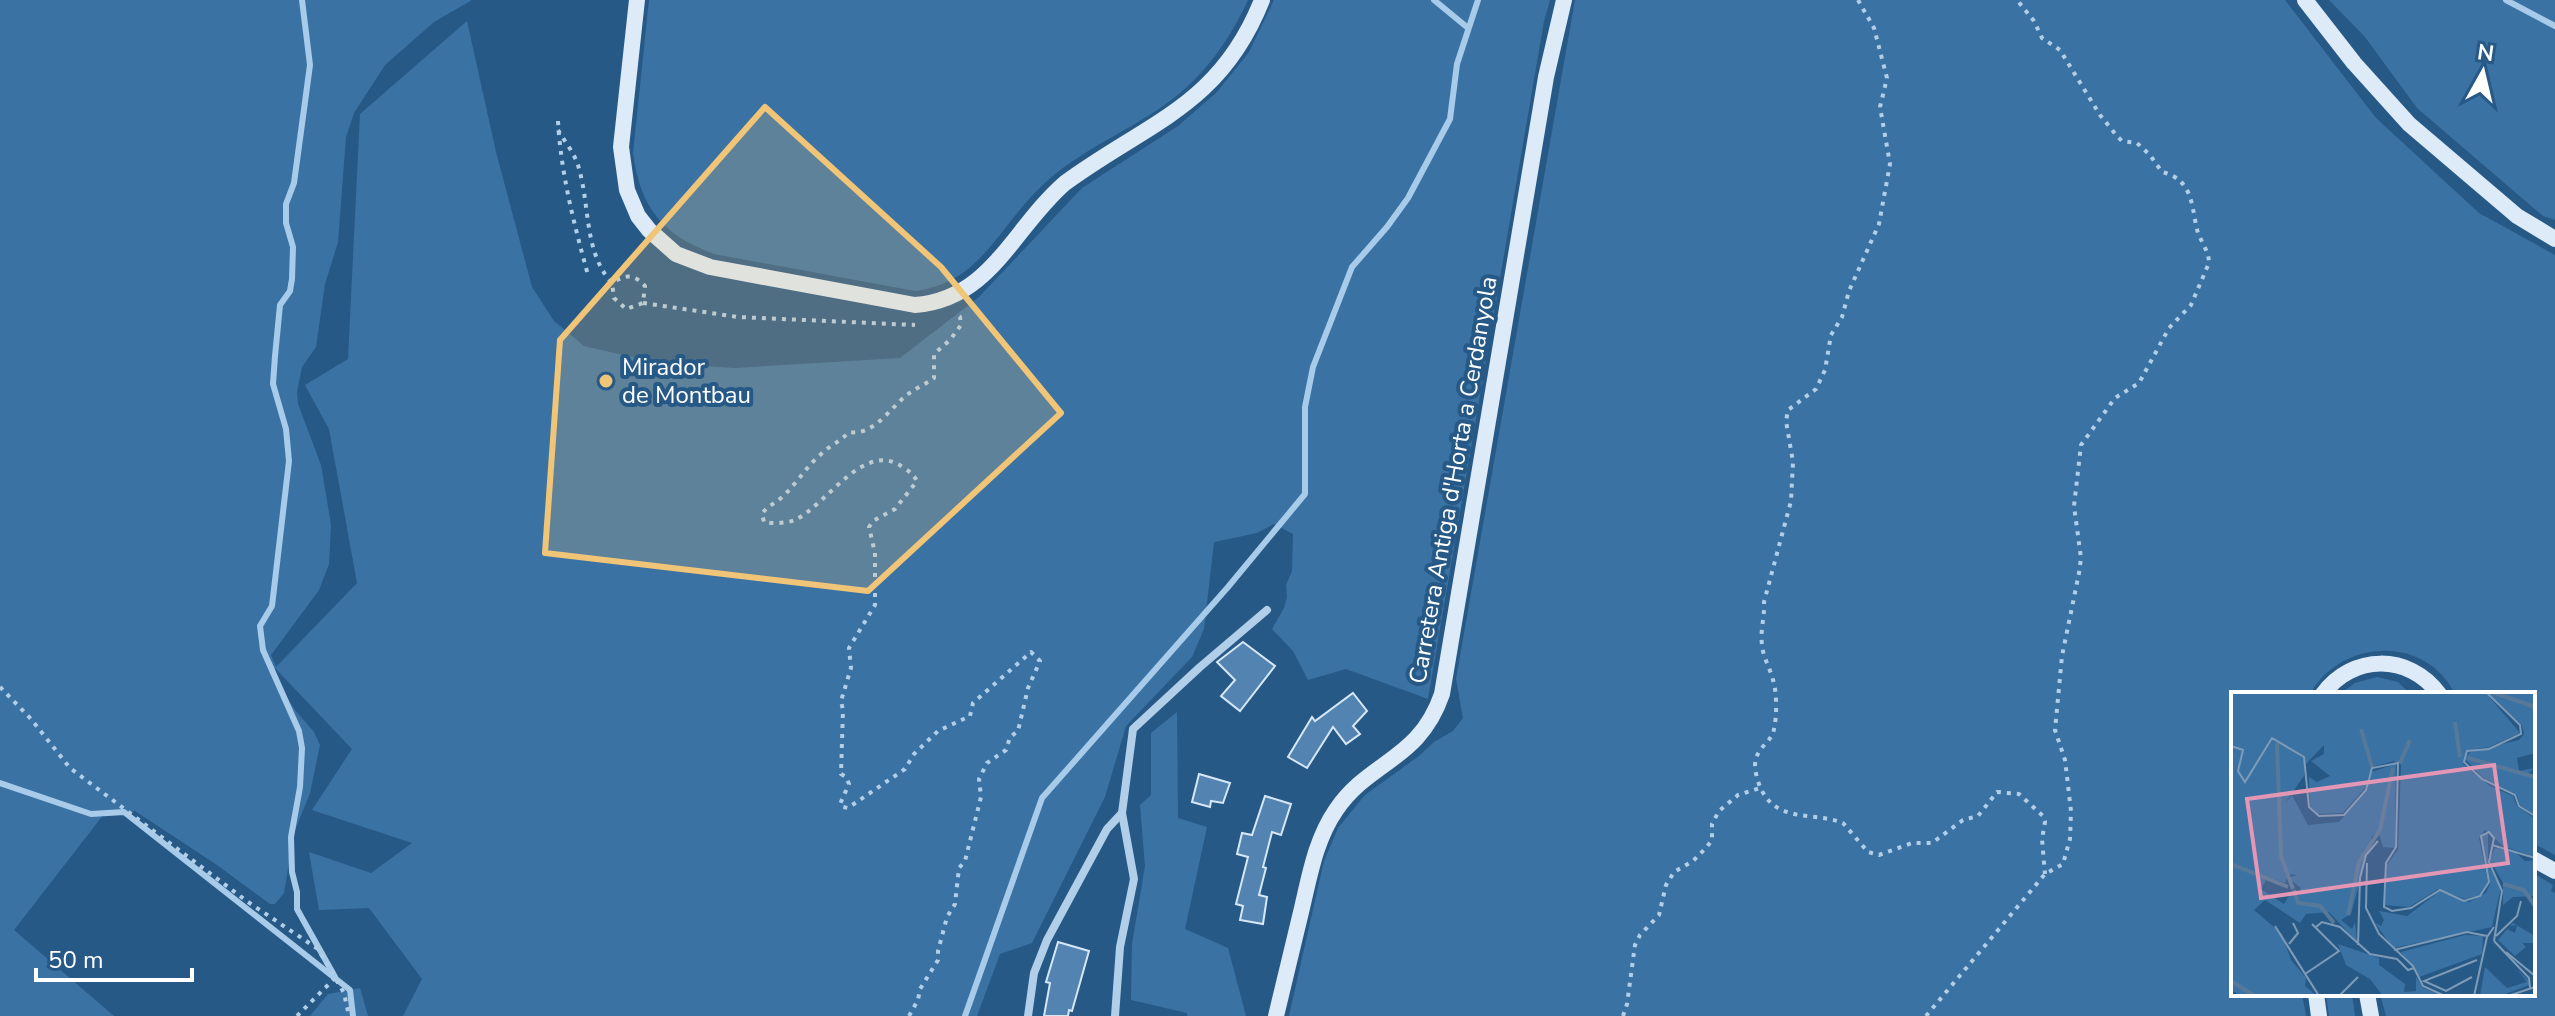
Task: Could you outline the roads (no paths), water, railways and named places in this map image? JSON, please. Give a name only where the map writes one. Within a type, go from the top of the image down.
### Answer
[{"type":"street","points":[[637,0],[621,147],[627,190],[638,216],[649,230],[676,254],[710,267],[915,305],[945,300],[971,287],[993,266],[1049,197],[1065,183],[1180,110],[1203,91],[1235,53],[1262,0]]},
{"type":"street","name":"Carretera Antiga d'Horta a Cerdanyola","points":[[1276,1016],[1314,858],[1326,824],[1351,791],[1419,737],[1436,711],[1442,694],[1543,93],[1564,0]]},
{"type":"street","points":[[2305,0],[2354,63],[2409,124],[2517,216],[2555,239]]},
{"type":"street","points":[[1115,1016],[1120,947],[1134,879],[1122,813],[1133,729],[1267,610]]},
{"type":"street","points":[[2325,692],[2342,674],[2367,664],[2391,664],[2421,676],[2437,692]]},
{"type":"street","points":[[2421,676],[2427,692]]},
{"type":"street","points":[[1028,1016],[1034,973],[1047,940],[1107,829],[1122,813]]},
{"type":"street","points":[[2535,860],[2555,871]]},
{"type":"street","points":[[2316,996],[2319,1016]]},
{"type":"street","points":[[2367,996],[2371,1016]]},
{"type":"waterway","points":[[302,0],[310,65],[294,183],[286,204],[286,223],[293,247],[292,279],[290,291],[280,305],[273,384],[286,429],[289,461],[272,606],[260,626],[263,650],[299,731],[302,748],[300,787],[291,837],[297,909],[335,977]]},
{"type":"waterway","points":[[1434,0],[1468,28]]},
{"type":"waterway","points":[[965,1016],[1042,798],[1228,587],[1305,494],[1305,407],[1313,367],[1352,267],[1408,198],[1450,119],[1457,64],[1478,0]]},
{"type":"waterway","points":[[2506,0],[2555,26]]},
{"type":"waterway","points":[[0,783],[91,814],[124,812],[350,990],[353,1016]]},
{"type":"place","name":"Mirador de Montbau","points":[[606,381]]}]
